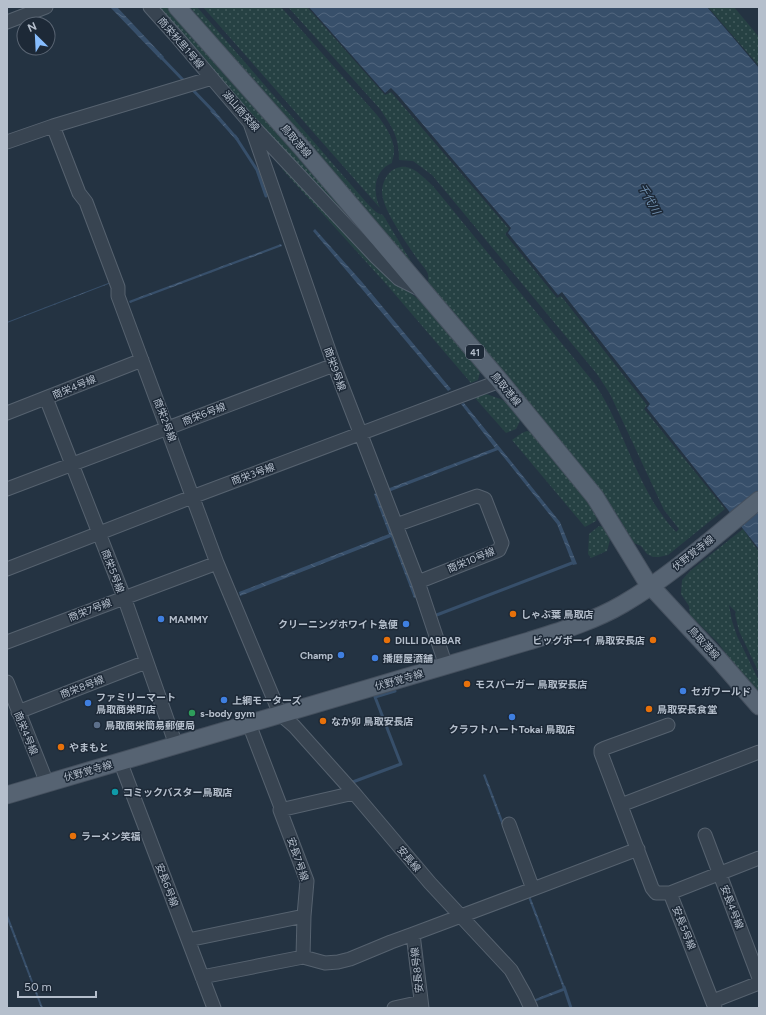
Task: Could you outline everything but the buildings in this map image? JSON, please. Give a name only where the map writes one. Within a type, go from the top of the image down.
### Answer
[{"type":"main road","name":"鳥取港線","points":[[177,7],[297,142],[500,381],[595,497],[650,586],[720,661],[759,706]]},
{"type":"main road","name":"伏野覚寺線","points":[[7,795],[530,641],[589,620],[622,604],[650,586],[759,500]]},
{"type":"street","points":[[7,22],[46,7]]},
{"type":"street","name":"商栄秋里1号線","points":[[150,7],[212,78]]},
{"type":"street","points":[[7,142],[54,126],[212,78]]},
{"type":"street","name":"湖山商栄線","points":[[212,78],[250,123],[390,270],[399,279],[424,291]]},
{"type":"street","name":"商栄9号線","points":[[250,123],[334,365],[418,582],[429,612],[428,617],[446,666]]},
{"type":"street","name":"商栄2号線","points":[[54,126],[79,193],[89,209],[118,287],[118,296],[217,563],[280,714]]},
{"type":"street","name":"商栄4号線","points":[[7,413],[142,360]]},
{"type":"street","name":"商栄6号線","points":[[7,489],[334,365]]},
{"type":"street","name":"商栄3号線","points":[[7,569],[192,497],[500,381]]},
{"type":"street","name":"商栄5号線","points":[[46,398],[124,597],[176,745]]},
{"type":"street","name":"商栄10号線","points":[[396,525],[477,496],[485,499],[502,543],[499,550],[418,582]]},
{"type":"street","name":"商栄7号線","points":[[7,642],[217,563]]},
{"type":"street","name":"商栄8号線","points":[[18,712],[146,662]]},
{"type":"street","name":"商栄4号線","points":[[7,682],[47,783]]},
{"type":"street","name":"安長線","points":[[280,714],[294,726],[354,793],[430,883],[511,970],[531,1008]]},
{"type":"street","name":"安長7号線","points":[[249,724],[307,881],[303,957]]},
{"type":"street","points":[[668,725],[601,750],[601,752],[654,891],[656,893],[670,894]]},
{"type":"street","points":[[621,805],[759,752]]},
{"type":"street","name":"安長6号線","points":[[120,761],[214,1008]]},
{"type":"street","points":[[282,810],[354,793]]},
{"type":"street","points":[[509,824],[533,889]]},
{"type":"street","name":"安長4号線","points":[[705,835],[759,978]]},
{"type":"street","name":"安長8号線","points":[[421,1005],[413,934],[638,849]]},
{"type":"street","name":"安長5号線","points":[[714,1004],[670,894],[759,858]]},
{"type":"street","points":[[188,940],[304,916]]},
{"type":"street","points":[[202,977],[303,957],[325,963],[338,962],[350,959],[413,934]]},
{"type":"street","points":[[714,1004],[759,983]]},
{"type":"street","points":[[394,1008],[421,1005]]},
{"type":"green space","points":[[156,7],[170,7],[400,274],[291,160]]},
{"type":"green space","points":[[184,7],[197,7],[366,202],[376,212],[383,215],[412,263],[411,266]]},
{"type":"green space","points":[[203,7],[281,7],[377,115],[389,133],[394,148],[392,163],[380,172],[376,182],[376,193],[380,208]]},
{"type":"green space","points":[[288,7],[307,7],[385,95],[391,92],[509,229],[505,234],[557,298],[561,296],[647,405],[644,409],[725,509],[668,555],[653,557],[647,554],[641,546],[634,543],[614,510],[428,284],[427,272],[396,227],[386,208],[382,192],[385,179],[389,173],[399,167],[410,168],[421,175],[433,186],[595,384],[606,402],[641,480],[663,516],[676,532],[679,529],[664,510],[610,394],[597,374],[432,175],[413,161],[399,160],[398,145],[394,133],[380,109]]},
{"type":"green space","points":[[708,7],[734,7],[759,37],[759,66]]},
{"type":"green space","points":[[282,169],[289,173],[395,281],[423,303],[481,368],[478,380],[471,383],[387,285]]},
{"type":"green space","points":[[486,394],[503,400],[511,406],[520,421],[516,429],[506,433],[475,398]]},
{"type":"green space","points":[[527,431],[531,432],[581,490],[597,516],[596,521],[585,527],[512,440]]},
{"type":"green space","points":[[599,526],[604,527],[610,540],[607,551],[591,558],[588,554],[589,534]]},
{"type":"green space","points":[[743,529],[759,552],[759,673],[739,631],[735,614],[736,612],[729,605],[737,636],[759,681],[759,696],[718,643],[690,615],[689,606],[681,594],[682,580],[690,571]]},
{"type":"water","points":[[110,7],[117,7],[164,57],[161,60]]},
{"type":"water","name":"千代川","points":[[309,7],[707,7],[759,68],[759,549],[647,408],[650,404],[562,292],[558,295],[508,233],[511,228],[397,94],[391,88],[385,93]]},
{"type":"water","points":[[213,109],[239,139],[236,140],[210,111]]},
{"type":"water","points":[[315,229],[362,282],[451,389],[448,391],[313,231]]},
{"type":"water","points":[[281,244],[282,246],[130,303],[129,301]]},
{"type":"water","points":[[111,283],[7,323],[7,322]]},
{"type":"water","points":[[464,403],[560,522],[577,564],[573,565],[557,524],[498,450],[378,496],[417,597],[414,598],[391,537],[240,596],[239,592],[389,534],[374,494],[495,448],[461,404]]},
{"type":"water","points":[[485,774],[519,863],[523,881],[483,775]]},
{"type":"water","points":[[530,896],[566,990],[534,1002],[533,1000],[563,988],[528,897]]},
{"type":"water","points":[[7,913],[43,1008],[41,1008],[7,919]]},
{"type":"waterway","points":[[160,56],[185,82]]},
{"type":"waterway","points":[[190,87],[214,112]]},
{"type":"waterway","points":[[235,136],[257,170],[266,196]]},
{"type":"waterway","points":[[434,616],[572,563]]},
{"type":"waterway","points":[[350,783],[401,764],[375,697],[395,691]]},
{"type":"waterway","points":[[564,987],[571,1008]]},
{"type":"place","name":"しゃぶ葉 鳥取店","points":[[513,614]]},
{"type":"place","name":"MAMMY","points":[[161,619]]},
{"type":"place","name":"クリーニングホワイト急便","points":[[406,624]]},
{"type":"place","name":"DILLI DABBAR","points":[[387,640]]},
{"type":"place","name":"ビッグボーイ 鳥取安長店","points":[[653,640]]},
{"type":"place","name":"Champ","points":[[341,655]]},
{"type":"place","name":"播磨屋酒舗","points":[[375,658]]},
{"type":"place","name":"モスバーガー 鳥取安長店","points":[[467,684]]},
{"type":"place","name":"セガワールド","points":[[683,691]]},
{"type":"place","name":"上綱モーターズ","points":[[224,700]]},
{"type":"place","name":"ファミリーマート 鳥取商栄町店","points":[[88,703]]},
{"type":"place","name":"鳥取安長食堂","points":[[649,709]]},
{"type":"place","name":"s-body gym","points":[[192,713]]},
{"type":"place","name":"クラフトハートTokai 鳥取店","points":[[512,717]]},
{"type":"place","name":"なか卯 鳥取安長店","points":[[323,721]]},
{"type":"place","name":"鳥取商栄簡易郵便局","points":[[97,725]]},
{"type":"place","name":"やまもと","points":[[61,747]]},
{"type":"place","name":"コミックバスター鳥取店","points":[[115,792]]},
{"type":"place","name":"ラーメン笑福","points":[[73,836]]}]
